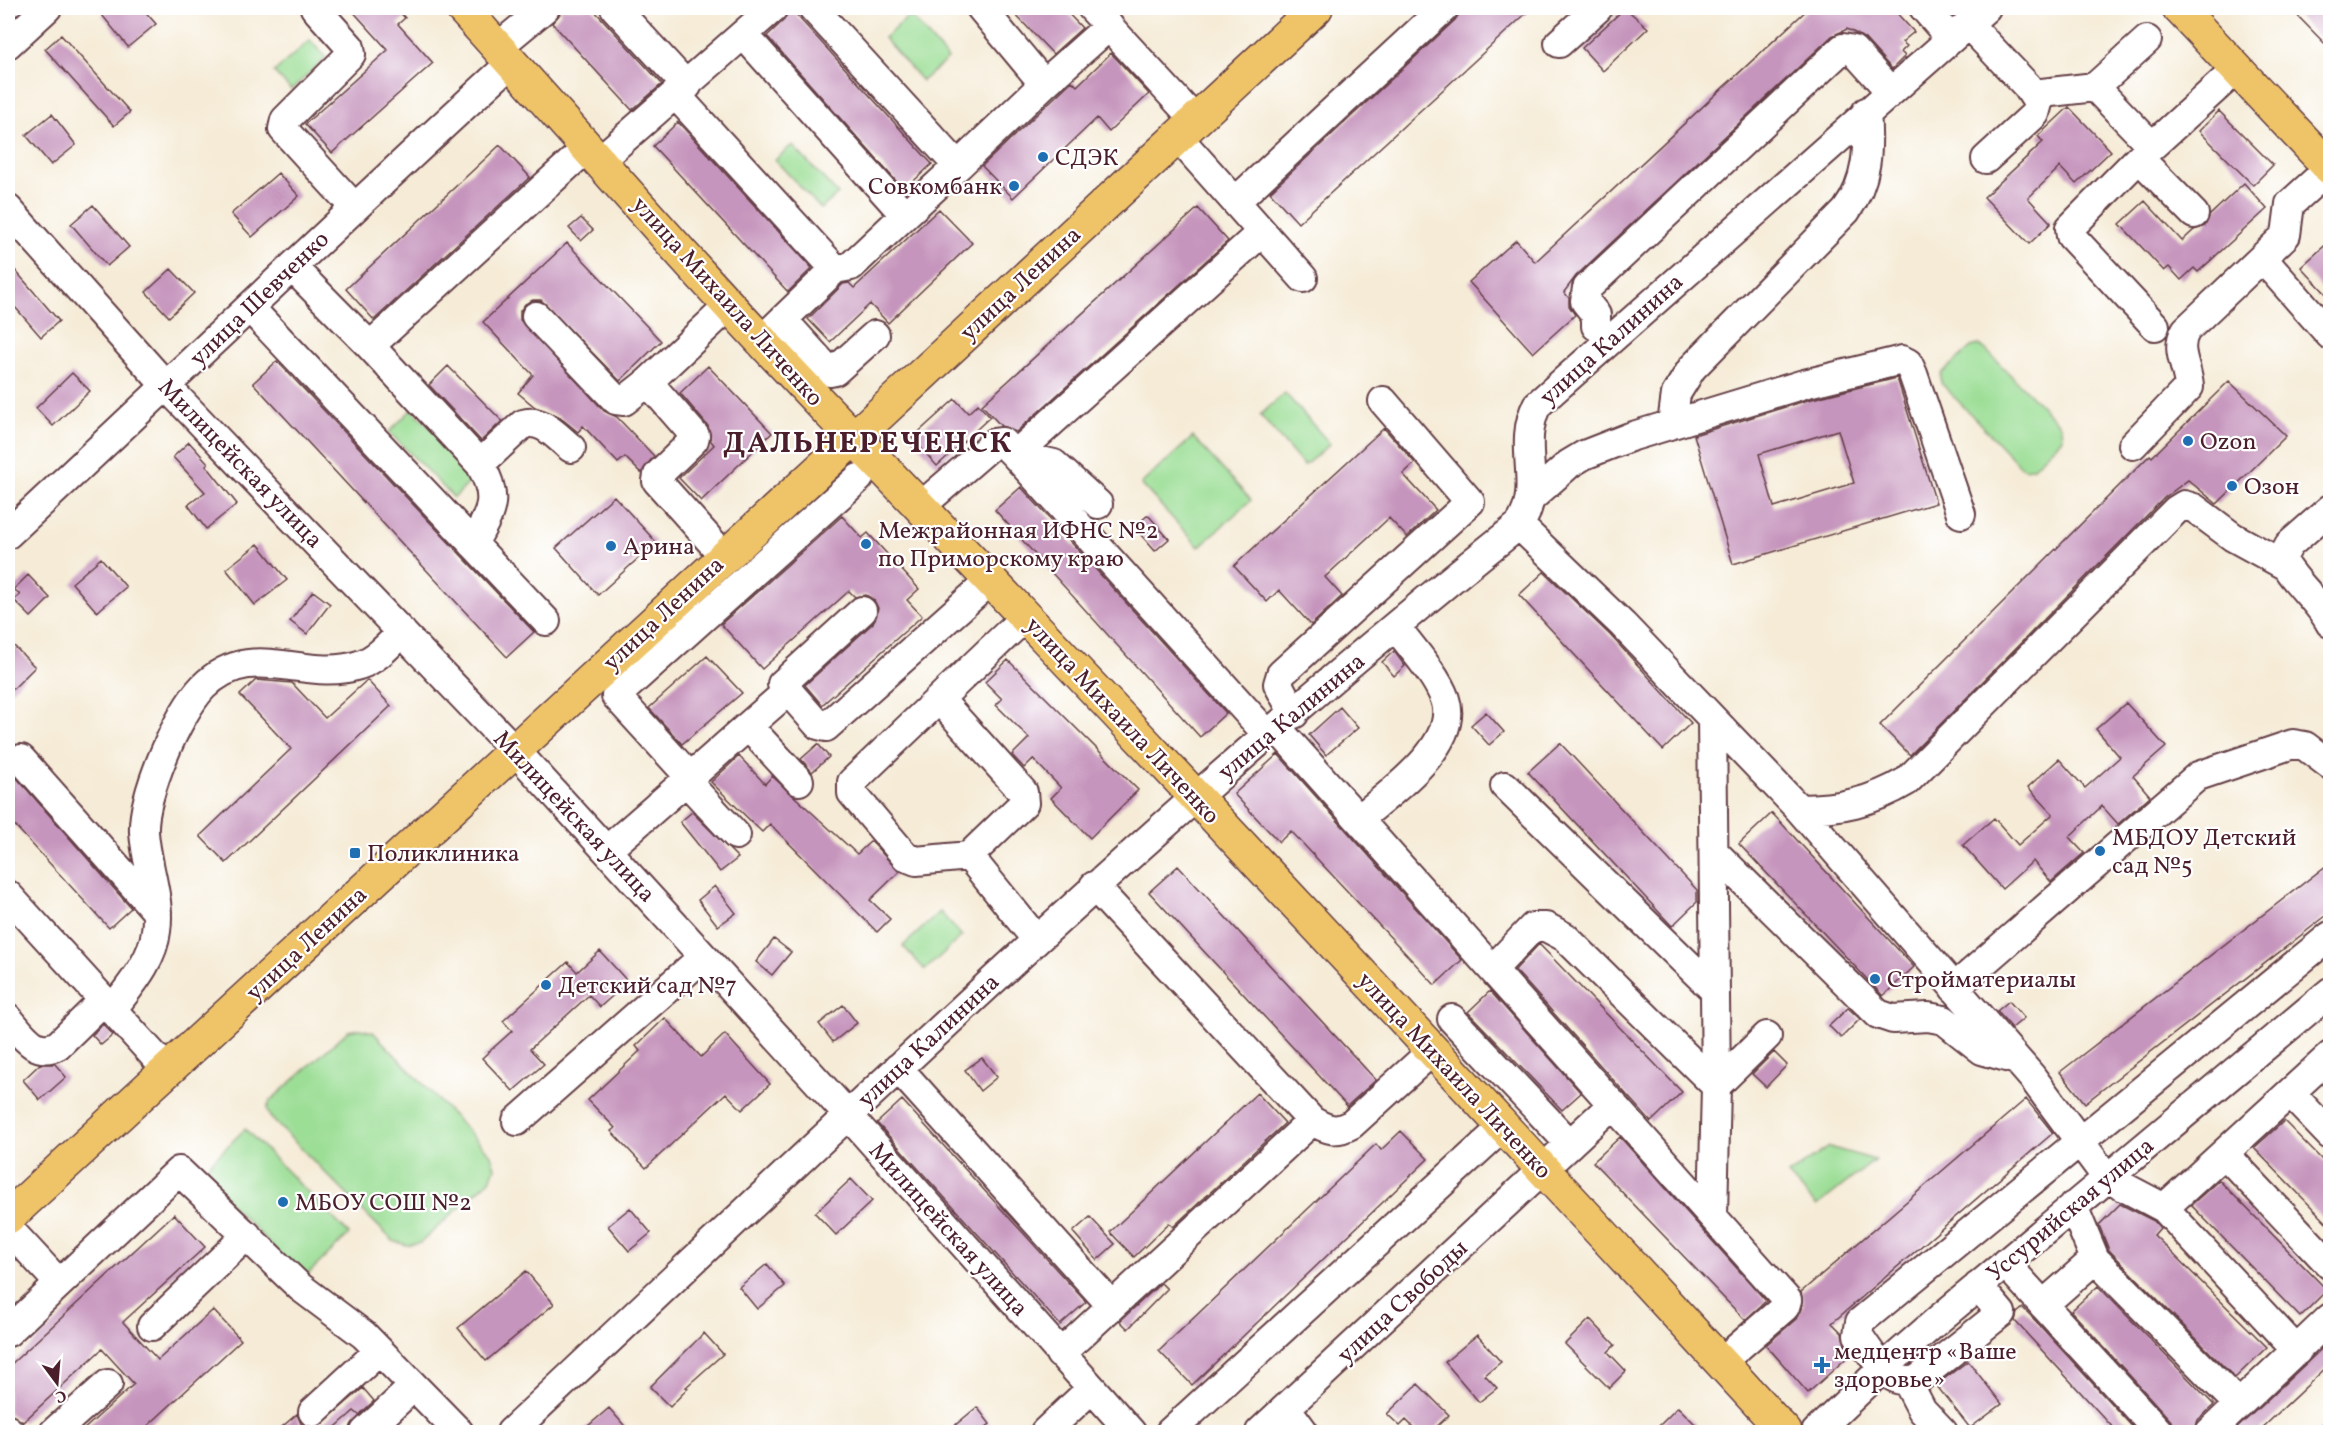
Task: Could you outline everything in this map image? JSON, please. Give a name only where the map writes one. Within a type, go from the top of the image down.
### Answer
[{"type":"main road","name":"улица Михаила Личенко","points":[[462,8],[730,305],[773,330],[855,437],[1196,796],[1432,1052],[1543,1168],[1785,1432]]},
{"type":"main road","name":"улица Ленина","points":[[8,1217],[514,750],[607,684],[725,557],[1316,8]]},
{"type":"main road","points":[[2179,8],[2330,168]]},
{"type":"street","points":[[8,44],[47,8]]},
{"type":"street","points":[[315,8],[350,47],[351,54],[285,120],[283,129],[354,207]]},
{"type":"street","name":"улица Шевченко","points":[[8,534],[167,387],[354,207],[505,55],[545,8]]},
{"type":"street","points":[[615,8],[835,269]]},
{"type":"street","points":[[370,346],[594,154],[682,90],[773,8]]},
{"type":"street","points":[[816,8],[958,166]]},
{"type":"street","points":[[981,8],[1044,84]]},
{"type":"street","points":[[1236,201],[1444,8]]},
{"type":"street","points":[[1558,43],[1598,8]]},
{"type":"street","points":[[1924,8],[1968,23],[2033,94],[2038,103],[2038,110],[1986,159]]},
{"type":"street","points":[[875,335],[835,371],[830,372],[773,330],[835,269],[851,266],[1044,84],[1100,17],[1186,128],[1236,201],[1303,278]]},
{"type":"street","name":"улица Калинина","points":[[511,1432],[1094,886],[1196,796],[1519,525],[1527,514],[1532,498],[1527,436],[1530,419],[1536,405],[1968,23]]},
{"type":"street","points":[[744,35],[905,215]]},
{"type":"street","points":[[2033,94],[2095,87],[2147,40]]},
{"type":"street","points":[[1596,326],[1596,315],[1585,301],[1587,288],[1844,48],[1853,50],[1891,92]]},
{"type":"street","points":[[2155,326],[2072,236],[2070,228],[2146,152],[2238,68]]},
{"type":"street","points":[[2095,87],[2194,214]]},
{"type":"street","points":[[1672,424],[1676,394],[1692,368],[1846,211],[1857,196],[1867,162],[1866,112]]},
{"type":"street","points":[[2133,444],[2189,387],[2180,352],[2180,341],[2186,330],[2286,235],[2290,204],[2330,168]]},
{"type":"street","name":"Милицейская улица","points":[[8,209],[167,387],[607,850],[1131,1432]]},
{"type":"street","points":[[1015,455],[1262,232]]},
{"type":"street","points":[[2262,258],[2331,335]]},
{"type":"street","points":[[292,267],[370,346],[480,464],[488,478],[493,501],[473,544]]},
{"type":"street","points":[[536,316],[616,400],[624,401],[631,398],[730,305]]},
{"type":"street","points":[[250,308],[546,621]]},
{"type":"street","points":[[1532,498],[1569,464],[1584,455],[1630,437],[1815,381],[1902,360],[1908,363],[1913,374],[1961,514]]},
{"type":"street","points":[[648,382],[695,436],[694,440],[658,475],[657,481],[725,557]]},
{"type":"street","points":[[1280,726],[1278,684],[1281,674],[1470,502],[1383,401]]},
{"type":"street","points":[[480,464],[524,423],[532,421],[542,424],[571,448]]},
{"type":"street","points":[[921,506],[994,443],[1002,442],[1280,726],[1359,819],[1787,1300],[1785,1307],[1721,1362]]},
{"type":"street","points":[[1015,455],[1054,464],[1098,504]]},
{"type":"street","points":[[736,835],[607,684],[859,478]]},
{"type":"street","points":[[1798,809],[1846,807],[1889,792],[1907,781],[2176,510],[2184,505],[2194,508],[2233,537],[2284,565],[2312,595],[2331,623]]},
{"type":"street","points":[[2284,565],[2282,558],[2289,545],[2331,509]]},
{"type":"street","points":[[1519,525],[1623,625],[1798,809],[2017,1060],[2080,1139],[2107,1178],[2164,1208],[2297,1351]]},
{"type":"street","points":[[862,611],[782,684],[818,725],[826,727],[991,580]]},
{"type":"street","points":[[939,699],[1023,792],[1024,803],[969,856],[916,861],[906,857],[852,793],[852,782],[939,699],[1026,616]]},
{"type":"street","points":[[1359,819],[1432,754],[1446,719],[1446,701],[1439,687],[1396,627]]},
{"type":"street","points":[[8,1018],[30,1044],[49,1050],[108,1006],[137,976],[152,948],[157,912],[144,830],[148,798],[185,713],[202,688],[220,672],[237,664],[261,662],[337,669],[361,665],[402,632]]},
{"type":"street","points":[[607,850],[788,691]]},
{"type":"street","points":[[1712,719],[1713,988],[1716,1086],[1713,1216]]},
{"type":"street","points":[[748,726],[799,781]]},
{"type":"street","points":[[1954,988],[2198,776],[2293,744],[2306,746],[2331,765]]},
{"type":"street","points":[[21,759],[157,912]]},
{"type":"street","points":[[1505,786],[1713,988]]},
{"type":"street","points":[[1714,852],[1878,1014],[1893,1018],[1928,1017],[1944,1020],[1982,1050],[2017,1060]]},
{"type":"street","points":[[969,856],[1036,939]]},
{"type":"street","points":[[1094,886],[1312,1121],[1328,1131],[1340,1131],[1352,1124],[1432,1052]]},
{"type":"street","points":[[8,895],[168,1071]]},
{"type":"street","points":[[1493,969],[1533,927],[1546,927],[1556,932],[1565,937],[1716,1086]]},
{"type":"street","points":[[2095,1259],[2036,1297],[2001,1313],[1918,1379],[1908,1383],[1893,1378],[1858,1335],[1860,1322],[2080,1139],[2331,936]]},
{"type":"street","points":[[517,1121],[703,957]]},
{"type":"street","name":"Уссурийская улица","points":[[1816,1432],[1883,1368],[1978,1286],[2331,992]]},
{"type":"street","points":[[1452,1019],[1570,1144]]},
{"type":"street","points":[[1716,1086],[1767,1036]]},
{"type":"street","points":[[2164,1208],[2331,1056]]},
{"type":"street","points":[[898,1068],[1111,1305]]},
{"type":"street","points":[[2290,1093],[2331,1135]]},
{"type":"street","name":"улица Свободы","points":[[1260,1432],[1613,1104]]},
{"type":"street","points":[[1060,1354],[1312,1121]]},
{"type":"street","points":[[1170,1432],[1503,1127]]},
{"type":"street","points":[[2224,1153],[2331,1265]]},
{"type":"street","points":[[8,1332],[58,1282],[179,1171],[300,1287],[344,1318],[458,1432]]},
{"type":"street","points":[[2073,1206],[2095,1259],[2239,1405]]},
{"type":"street","points":[[8,1228],[58,1282]]},
{"type":"street","points":[[152,1326],[246,1235]]},
{"type":"street","points":[[2005,1263],[2159,1432]]},
{"type":"street","points":[[1978,1286],[2001,1313]]},
{"type":"street","points":[[2210,1432],[2331,1318]]},
{"type":"street","points":[[313,1412],[379,1351]]},
{"type":"street","points":[[54,1432],[108,1383]]},
{"type":"street","points":[[1908,1383],[1922,1410],[1943,1432]]},
{"type":"street","points":[[364,1432],[414,1386]]},
{"type":"street","points":[[1045,1432],[1091,1389]]},
{"type":"street","points":[[1287,1409],[1304,1432]]},
{"type":"green space","points":[[910,15],[948,59],[922,81],[884,38]]},
{"type":"green space","points":[[310,40],[326,58],[291,90],[274,72]]},
{"type":"green space","points":[[792,145],[838,194],[821,209],[775,160]]},
{"type":"green space","points":[[1978,345],[1984,348],[2061,426],[2062,439],[2033,467],[2026,469],[2020,466],[1941,383],[1941,374],[1971,347]]},
{"type":"green space","points":[[1285,393],[1330,444],[1304,466],[1260,415]]},
{"type":"green space","points":[[412,409],[477,475],[454,498],[389,432]]},
{"type":"green space","points":[[1193,437],[1251,500],[1199,547],[1141,484]]},
{"type":"green space","points":[[940,912],[962,936],[925,970],[903,946]]},
{"type":"green space","points":[[360,1029],[373,1032],[491,1155],[495,1168],[490,1180],[420,1243],[407,1245],[393,1241],[270,1117],[267,1109],[270,1101],[348,1031]]},
{"type":"green space","points":[[245,1129],[349,1234],[304,1278],[200,1173]]},
{"type":"green space","points":[[1829,1147],[1875,1160],[1817,1206],[1788,1175]]},
{"type":"building","points":[[112,8],[142,8],[156,24],[128,47],[102,15]]},
{"type":"building","points":[[350,8],[396,8],[405,18],[398,24],[433,63],[332,153],[305,124],[388,50]]},
{"type":"building","points":[[561,8],[592,8],[662,84],[632,110],[552,23],[560,14]]},
{"type":"building","points":[[790,8],[932,164],[904,190],[767,36],[784,20]]},
{"type":"building","points":[[1009,8],[1063,8],[1082,28],[1053,54]]},
{"type":"building","points":[[1463,8],[1532,8],[1298,223],[1270,192],[1455,20]]},
{"type":"building","points":[[1625,8],[1648,28],[1603,71],[1582,48]]},
{"type":"building","points":[[1809,8],[1892,8],[1914,32],[1902,42],[1907,46],[1901,52],[1905,56],[1892,69],[1865,39],[1857,34],[1847,29],[1832,36],[1576,276],[1564,292],[1569,298],[1569,306],[1575,315],[1533,353],[1469,282],[1516,240],[1535,262]]},
{"type":"building","points":[[2290,8],[2331,8],[2331,50]]},
{"type":"building","points":[[61,35],[130,112],[114,126],[45,49]]},
{"type":"building","points":[[1111,53],[1149,94],[1109,132],[1097,118],[1013,198],[982,166],[1072,81],[1077,86]]},
{"type":"building","points":[[2069,107],[2111,151],[2076,184],[2060,167],[2028,198],[2051,223],[2029,244],[1984,197],[2043,142],[2038,136]]},
{"type":"building","points":[[2219,111],[2273,165],[2253,185],[2199,131]]},
{"type":"building","points":[[52,114],[76,145],[51,165],[26,135]]},
{"type":"building","points":[[678,122],[812,268],[788,292],[653,146]]},
{"type":"building","points":[[500,145],[530,177],[374,320],[346,289]]},
{"type":"building","points":[[278,173],[299,196],[252,237],[231,214]]},
{"type":"building","points":[[2244,183],[2267,209],[2198,272],[2194,268],[2181,280],[2169,267],[2164,271],[2120,224],[2145,201],[2182,241],[2194,230],[2205,226],[2210,215]]},
{"type":"building","points":[[93,205],[129,247],[107,266],[71,224]]},
{"type":"building","points":[[1198,208],[1228,241],[1016,432],[1001,426],[982,405]]},
{"type":"building","points":[[939,209],[972,243],[888,323],[870,304],[830,342],[808,319],[843,284],[849,283],[854,288]]},
{"type":"building","points":[[581,218],[593,230],[581,241],[569,228]]},
{"type":"building","points":[[2331,240],[2331,299],[2301,267]]},
{"type":"building","points":[[567,243],[661,341],[620,381],[541,300],[533,300],[525,304],[520,311],[520,320],[604,411],[617,417],[654,456],[641,473],[625,457],[618,463],[583,426],[578,432],[558,416],[535,407],[518,393],[533,375],[483,322]]},
{"type":"building","points":[[8,262],[59,321],[41,337],[8,299]]},
{"type":"building","points":[[171,269],[194,293],[169,317],[146,292]]},
{"type":"building","points":[[277,361],[534,632],[507,657],[253,383]]},
{"type":"building","points":[[448,366],[502,421],[481,441],[429,385]]},
{"type":"building","points":[[708,366],[772,433],[701,501],[679,478],[714,445],[708,426],[680,393]]},
{"type":"building","points":[[72,373],[90,391],[53,426],[36,408]]},
{"type":"building","points":[[1897,378],[1936,503],[1733,564],[1694,435],[1808,400]],"holes":[[[1838,430],[1854,483],[1774,507],[1759,454]]]},
{"type":"building","points":[[2229,381],[2286,436],[2217,504],[2188,480],[2164,498],[1910,755],[1880,725],[2150,455],[2152,457]]},
{"type":"building","points":[[955,399],[968,413],[978,404],[990,417],[937,466],[912,438]]},
{"type":"building","points":[[1384,428],[1415,463],[1403,474],[1436,510],[1407,537],[1389,518],[1325,577],[1342,596],[1311,625],[1279,590],[1267,602],[1234,566]]},
{"type":"building","points":[[189,442],[208,463],[206,465],[237,504],[206,529],[188,505],[205,492],[173,457]]},
{"type":"building","points":[[1021,487],[1226,713],[1200,737],[995,510]]},
{"type":"building","points":[[614,496],[656,542],[598,595],[556,548]]},
{"type":"building","points":[[1148,515],[1169,539],[1155,551],[1134,527]]},
{"type":"building","points":[[842,516],[862,538],[868,533],[919,589],[907,600],[922,616],[822,705],[805,685],[873,623],[878,608],[874,600],[866,595],[855,597],[849,591],[762,669],[721,624]]},
{"type":"building","points":[[258,544],[287,580],[255,605],[226,569]]},
{"type":"building","points":[[101,558],[126,587],[97,612],[72,583]]},
{"type":"building","points":[[1544,572],[1610,635],[1691,723],[1663,750],[1519,595]]},
{"type":"building","points":[[28,575],[50,598],[31,617],[14,600],[20,595],[14,589]]},
{"type":"building","points":[[313,591],[330,604],[307,634],[290,621]]},
{"type":"building","points":[[8,640],[35,667],[8,694]]},
{"type":"building","points":[[1394,651],[1405,666],[1394,676],[1382,662]]},
{"type":"building","points":[[707,656],[742,693],[682,744],[649,708]]},
{"type":"building","points":[[1008,660],[1138,790],[1090,838],[1051,798],[1061,788],[1033,759],[1024,768],[1012,755],[1029,738],[996,705],[1002,699],[985,682]]},
{"type":"building","points":[[256,680],[292,683],[325,718],[367,680],[391,706],[226,863],[200,836],[291,749],[240,695]]},
{"type":"building","points":[[2126,703],[2166,747],[2133,776],[2150,796],[2118,824],[2102,806],[2069,837],[2084,853],[2051,882],[2033,861],[2002,889],[1963,845],[1994,818],[2018,845],[2053,814],[2028,787],[2059,759],[2085,788],[2120,757],[2096,729]]},
{"type":"building","points":[[1340,707],[1358,728],[1326,755],[1309,735]]},
{"type":"building","points":[[1486,712],[1504,732],[1489,745],[1471,725]]},
{"type":"building","points":[[1560,743],[1697,890],[1697,902],[1672,926],[1528,772]]},
{"type":"building","points":[[818,744],[829,757],[812,772],[801,759]]},
{"type":"building","points":[[1278,754],[1462,960],[1435,985],[1291,831],[1279,842],[1234,794]]},
{"type":"building","points":[[739,756],[765,784],[772,776],[857,854],[871,841],[899,872],[870,900],[890,919],[877,932],[770,824],[762,832],[711,782]]},
{"type":"building","points":[[8,768],[131,908],[109,928],[8,818]]},
{"type":"building","points":[[692,812],[738,858],[720,872],[680,822]]},
{"type":"building","points":[[1772,813],[1914,967],[1883,996],[1739,844]]},
{"type":"building","points":[[2331,862],[2331,912],[2085,1103],[2060,1072]]},
{"type":"building","points":[[1178,866],[1376,1080],[1347,1106],[1149,892]]},
{"type":"building","points":[[715,886],[736,913],[718,926],[698,900]]},
{"type":"building","points":[[774,939],[791,952],[772,975],[756,962]]},
{"type":"building","points":[[1539,944],[1682,1092],[1651,1122],[1515,970]]},
{"type":"building","points":[[600,951],[628,982],[600,1007],[589,995],[530,1049],[544,1064],[513,1091],[482,1058],[512,1031],[503,1021],[568,962],[577,972]]},
{"type":"building","points":[[1490,991],[1581,1093],[1562,1110],[1468,1012]]},
{"type":"building","points":[[2009,1001],[2024,1018],[2012,1028],[1997,1011]]},
{"type":"building","points":[[843,1005],[857,1023],[833,1042],[819,1024]]},
{"type":"building","points":[[1848,1008],[1860,1019],[1841,1038],[1829,1026]]},
{"type":"building","points":[[665,1018],[701,1057],[725,1034],[770,1084],[742,1110],[726,1093],[646,1168],[611,1131],[615,1128],[588,1100],[640,1051],[636,1046]]},
{"type":"building","points":[[103,1024],[113,1035],[101,1045],[92,1035]]},
{"type":"building","points":[[1774,1052],[1787,1065],[1766,1087],[1752,1074]]},
{"type":"building","points":[[982,1058],[997,1077],[980,1091],[965,1070]]},
{"type":"building","points":[[40,1064],[55,1064],[66,1077],[40,1100],[23,1080]]},
{"type":"building","points":[[1257,1093],[1285,1123],[1173,1227],[1169,1223],[1134,1257],[1110,1232]]},
{"type":"building","points":[[2026,1099],[2053,1133],[1832,1323],[1842,1333],[1845,1345],[1851,1354],[1808,1393],[1766,1345],[1796,1319],[1803,1305],[1801,1292]]},
{"type":"building","points":[[902,1100],[1086,1302],[1060,1325],[877,1123]]},
{"type":"building","points":[[2284,1121],[2331,1169],[2331,1227],[2254,1148]]},
{"type":"building","points":[[1401,1131],[1428,1159],[1192,1385],[1159,1351],[1376,1144],[1381,1150]]},
{"type":"building","points":[[1620,1137],[1766,1301],[1745,1320],[1593,1162]]},
{"type":"building","points":[[851,1179],[872,1201],[836,1235],[815,1213]]},
{"type":"building","points":[[2219,1180],[2327,1290],[2300,1317],[2191,1205]]},
{"type":"building","points":[[2120,1204],[2154,1221],[2160,1228],[2154,1235],[2267,1347],[2235,1378],[2109,1250],[2099,1225]]},
{"type":"building","points":[[630,1208],[651,1233],[629,1251],[608,1226]]},
{"type":"building","points":[[174,1214],[205,1247],[123,1322],[158,1360],[213,1310],[241,1340],[141,1432],[81,1432],[134,1384],[102,1349],[23,1422],[10,1414],[8,1411],[8,1367]]},
{"type":"building","points":[[1090,1217],[1115,1244],[1097,1260],[1073,1232]]},
{"type":"building","points":[[767,1264],[785,1286],[757,1309],[739,1287]]},
{"type":"building","points":[[526,1271],[554,1304],[486,1361],[458,1328]]},
{"type":"building","points":[[1161,1283],[1167,1289],[1128,1329],[1120,1321]]},
{"type":"building","points":[[2098,1286],[2214,1405],[2198,1420],[2194,1432],[2175,1432],[2171,1421],[2071,1311]]},
{"type":"building","points":[[2023,1308],[2137,1432],[2117,1432],[2015,1321],[2017,1313]]},
{"type":"building","points":[[1590,1319],[1615,1345],[1608,1352],[1626,1371],[1609,1388],[1565,1344]]},
{"type":"building","points":[[704,1333],[723,1354],[686,1387],[688,1388],[670,1407],[650,1387]]},
{"type":"building","points":[[1477,1335],[1501,1362],[1485,1375],[1497,1388],[1479,1402],[1445,1362]]},
{"type":"building","points":[[2331,1340],[2331,1363],[2258,1432],[2233,1432]]},
{"type":"building","points":[[1968,1361],[2002,1404],[1970,1428],[1936,1385]]},
{"type":"building","points":[[1418,1384],[1449,1415],[1431,1432],[1418,1432],[1406,1420],[1400,1426],[1387,1414]]},
{"type":"building","points":[[363,1388],[374,1401],[359,1415],[354,1411],[330,1432],[276,1432],[297,1414],[301,1424],[309,1428],[317,1428]]},
{"type":"building","points":[[977,1407],[990,1424],[980,1432],[947,1432]]},
{"type":"building","points":[[1678,1407],[1703,1432],[1653,1432]]},
{"type":"building","points":[[609,1408],[630,1432],[581,1432]]},
{"type":"railway","points":[[2316,1432],[2330,1419]]},
{"type":"place","name":"СДЭК","points":[[1043,157]]},
{"type":"place","name":"Совкомбанк","points":[[1014,186]]},
{"type":"place","name":"Ozon","points":[[2188,441]]},
{"type":"place","name":"Озон","points":[[2232,486]]},
{"type":"place","name":"Межрайонная ИФНС №2 по Приморскому краю","points":[[866,544]]},
{"type":"place","name":"Арина","points":[[611,546]]},
{"type":"place","name":"МБДОУ Детский сад №5","points":[[2100,851]]},
{"type":"place","name":"Поликлиника","points":[[355,853]]},
{"type":"place","name":"Стройматериалы","points":[[1875,979]]},
{"type":"place","name":"Детский сад №7","points":[[546,985]]},
{"type":"place","name":"МБОУ СОШ №2","points":[[283,1202]]},
{"type":"place","name":"медцентр «Ваше здоровье»","points":[[1822,1365]]},
{"type":"district","name":"ДАЛЬНЕРЕЧЕНСК","points":[[868,442]]}]
